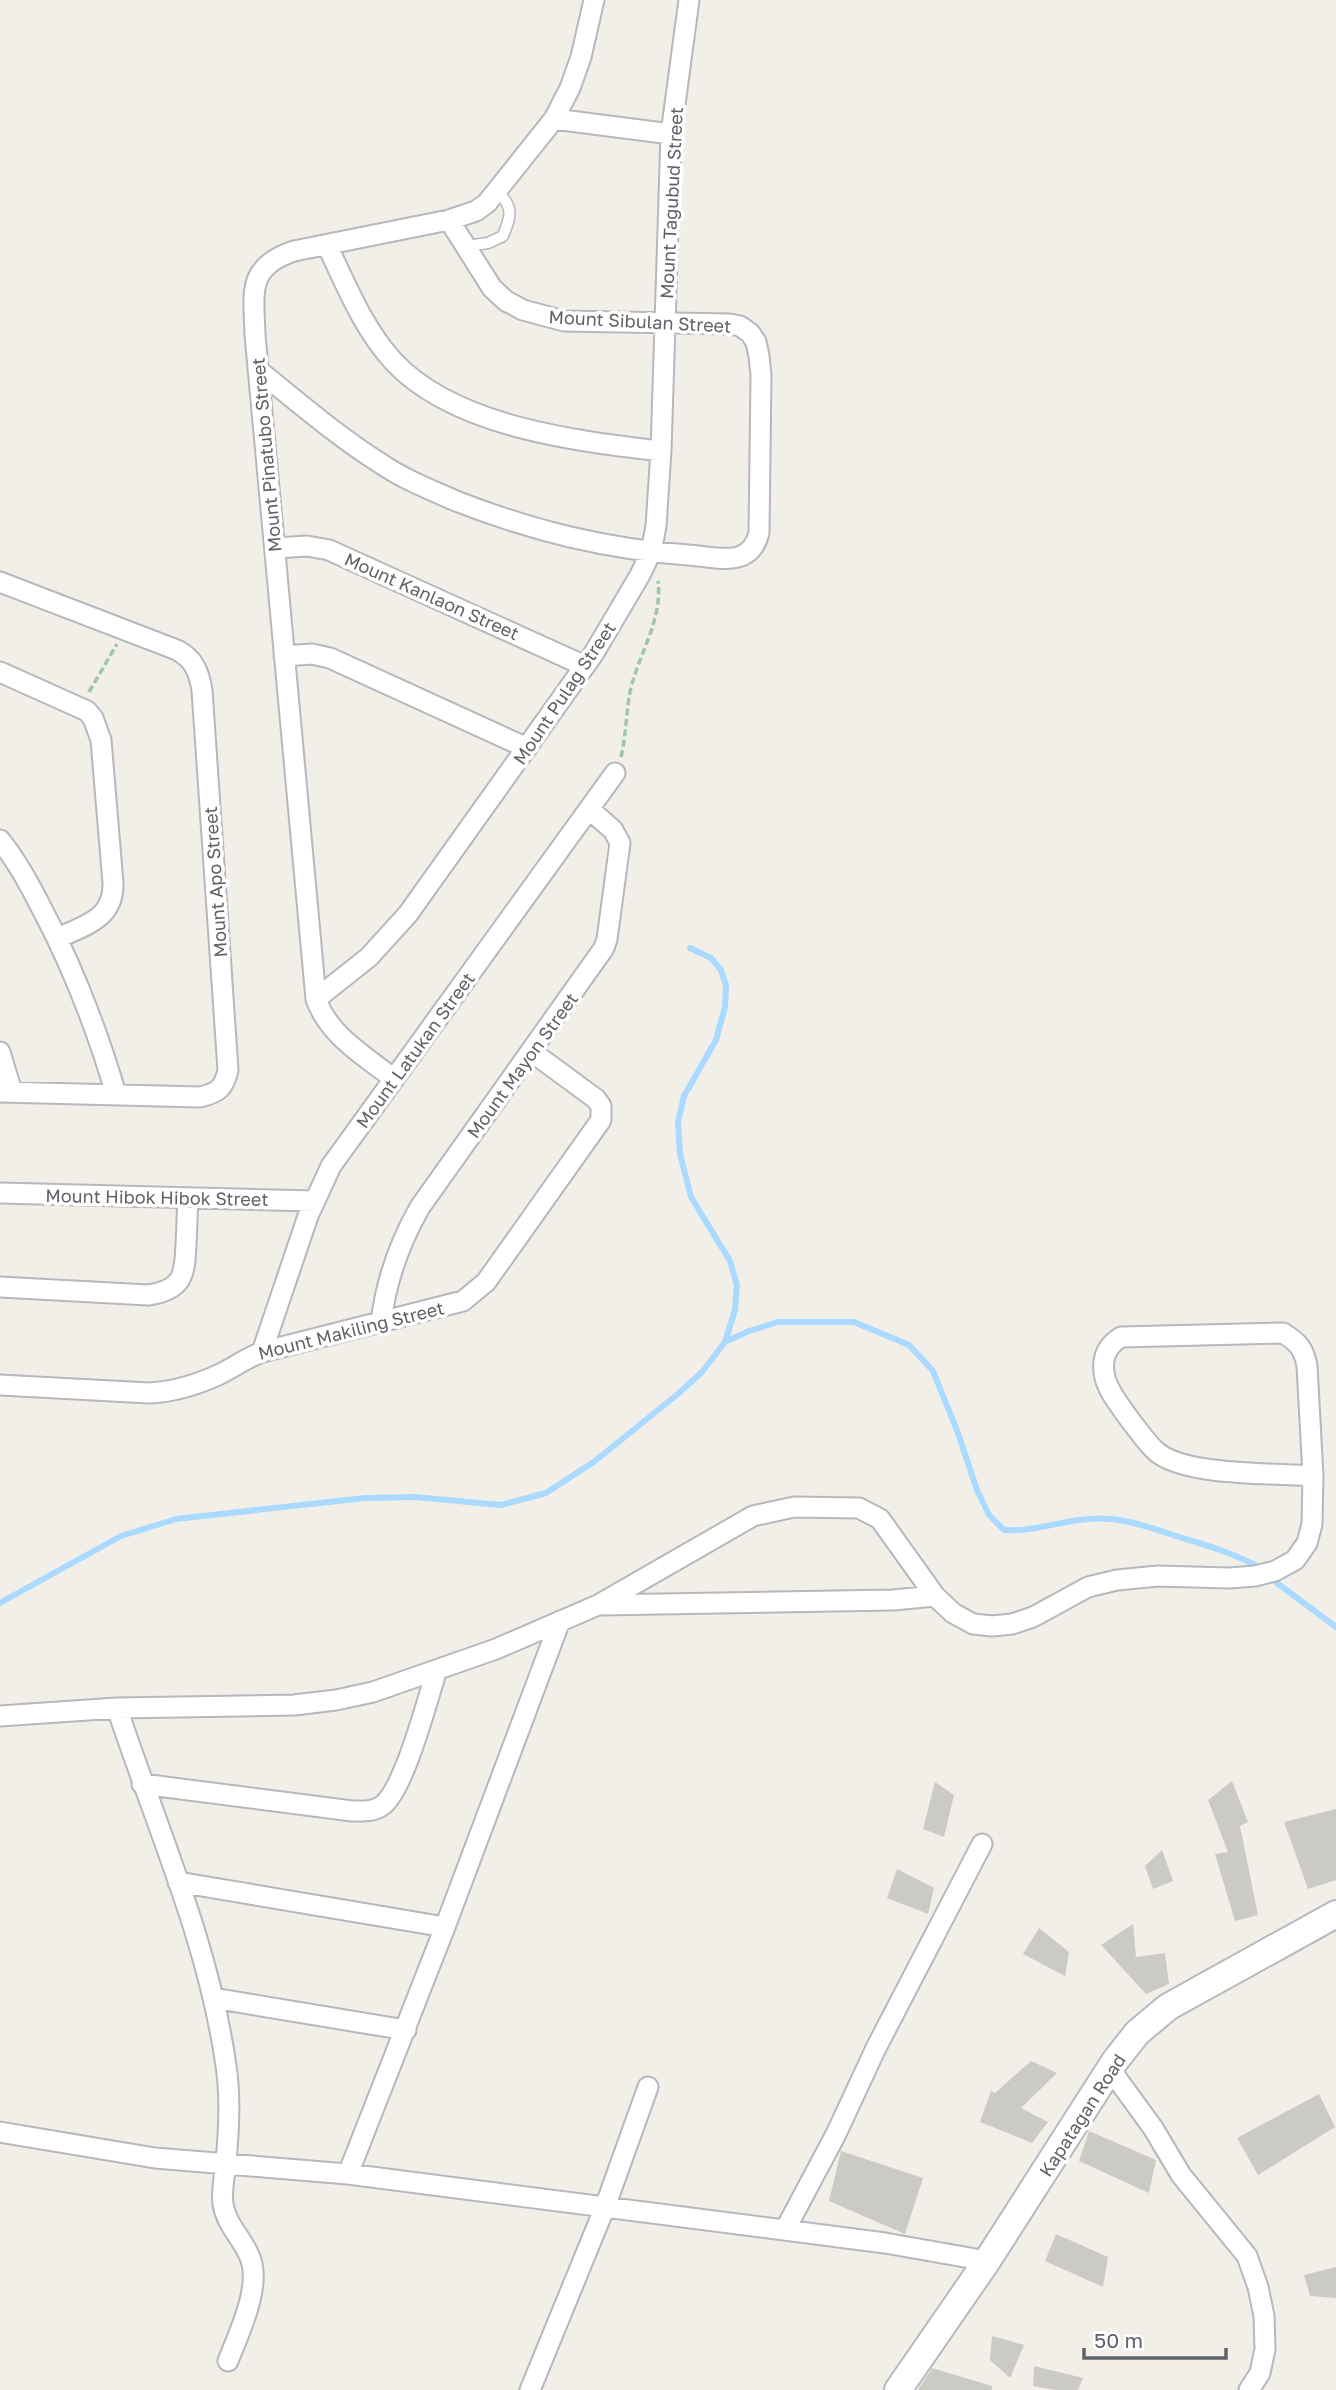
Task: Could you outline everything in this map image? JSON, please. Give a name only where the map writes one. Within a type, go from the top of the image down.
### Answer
[{"type":"main road","name":"Kapatagan Road","points":[[898,2390],[988,2261],[1110,2069],[1137,2033],[1168,2007],[1336,1914]]},
{"type":"street","name":"Mount Pinatubo Street","points":[[394,1079],[331,1027],[316,999],[258,370],[254,301],[257,280],[260,272],[276,257],[294,251],[449,220],[476,211],[498,191],[554,119],[570,88],[581,57],[594,0]]},
{"type":"street","name":"Mount Tagubud Street","points":[[665,323],[671,134],[689,0]]},
{"type":"street","points":[[554,119],[671,134]]},
{"type":"street","name":"Mount Sibulan Street","points":[[449,220],[492,288],[506,301],[523,310],[564,321],[730,324],[740,326],[750,333],[756,342],[761,375],[759,533],[756,544],[750,552],[730,558],[651,552]]},
{"type":"street","points":[[327,245],[363,320],[393,360],[419,385],[456,406],[523,428],[580,442],[661,451]]},
{"type":"street","name":"Mount Pulag Street","points":[[316,999],[369,957],[408,914],[585,666],[634,585],[651,552],[656,526],[665,323]]},
{"type":"street","points":[[258,370],[382,465],[433,491],[543,531],[591,544],[651,552]]},
{"type":"street","name":"Mount Kanlaon Street","points":[[275,548],[307,546],[329,550],[585,666]]},
{"type":"street","name":"Mount Apo Street","points":[[0,582],[186,655],[193,662],[200,677],[228,1070],[225,1083],[218,1091],[200,1097],[6,1092]]},
{"type":"street","points":[[285,656],[312,654],[330,658],[527,748]]},
{"type":"street","points":[[0,673],[80,707],[93,718],[101,740],[113,892],[111,901],[101,916],[58,938]]},
{"type":"street","name":"Mount Latukan Street","points":[[262,1352],[314,1201],[331,1166],[615,773]]},
{"type":"street","name":"Mount Mayon Street","points":[[381,1322],[386,1289],[420,1207],[598,958],[607,939],[620,843],[613,830],[589,809]]},
{"type":"street","points":[[0,840],[28,882],[58,938],[86,1001],[116,1094]]},
{"type":"street","points":[[0,1052],[6,1092]]},
{"type":"street","name":"Mount Makiling Street","points":[[0,1385],[169,1392],[220,1374],[244,1358],[262,1352],[463,1301],[486,1282],[597,1127],[602,1113],[596,1099],[532,1052]]},
{"type":"street","name":"Mount Hibok Hibok Street","points":[[0,1193],[314,1201]]},
{"type":"street","points":[[0,1287],[148,1295],[171,1289],[184,1274],[188,1198]]},
{"type":"street","points":[[0,1716],[117,1708],[294,1705],[373,1692],[496,1649],[598,1605],[753,1516],[794,1507],[859,1508],[880,1519],[935,1596],[953,1613],[973,1624],[992,1626],[1033,1617],[1088,1587],[1117,1580],[1158,1576],[1255,1576],[1275,1571],[1295,1560],[1307,1543],[1312,1524],[1312,1476],[1307,1366],[1304,1351],[1295,1340],[1283,1333],[1121,1337],[1105,1352],[1102,1366],[1107,1385],[1146,1440],[1165,1457],[1210,1469],[1312,1476]]},
{"type":"street","points":[[598,1605],[893,1600],[935,1596]]},
{"type":"street","points":[[348,2174],[406,2030],[560,1621]]},
{"type":"street","points":[[142,1784],[352,1811],[368,1811],[380,1807],[391,1798],[404,1770],[437,1670]]},
{"type":"street","points":[[117,1708],[178,1882],[222,2036],[229,2090],[223,2204],[229,2223],[249,2255],[254,2271],[253,2287],[228,2361]]},
{"type":"street","points":[[785,2230],[982,1844]]},
{"type":"street","points":[[178,1882],[445,1927]]},
{"type":"street","points":[[213,1998],[406,2030]]},
{"type":"street","points":[[1110,2069],[1153,2128],[1181,2175],[1247,2256],[1258,2287],[1264,2316],[1265,2348],[1260,2373],[1249,2390]]},
{"type":"street","points":[[530,2390],[605,2207],[648,2087]]},
{"type":"street","points":[[0,2132],[117,2153],[348,2174],[885,2243],[988,2261]]},
{"type":"lane","points":[[466,246],[488,243],[503,236],[511,217],[508,202],[498,191]]},
{"type":"path","points":[[615,773],[622,755],[630,692],[657,608],[656,566],[651,552]]},
{"type":"path","points":[[80,707],[125,630]]},
{"type":"building","points":[[1232,1781],[1248,1822],[1240,1826],[1258,1915],[1235,1921],[1215,1854],[1228,1852],[1208,1800]]},
{"type":"building","points":[[935,1782],[954,1795],[944,1837],[923,1829]]},
{"type":"building","points":[[1336,1809],[1336,1880],[1308,1889],[1284,1822]]},
{"type":"building","points":[[1162,1850],[1173,1881],[1153,1889],[1145,1866]]},
{"type":"building","points":[[897,1869],[934,1888],[928,1914],[887,1898]]},
{"type":"building","points":[[1133,1924],[1136,1957],[1165,1953],[1169,1984],[1146,1994],[1101,1945]]},
{"type":"building","points":[[1039,1928],[1069,1952],[1065,1976],[1023,1954]]},
{"type":"building","points":[[1031,2061],[1057,2073],[1021,2108],[1048,2122],[1032,2143],[980,2122],[991,2091],[995,2093]]},
{"type":"building","points":[[1319,2094],[1335,2127],[1258,2175],[1237,2138]]},
{"type":"building","points":[[1089,2131],[1156,2160],[1149,2193],[1079,2161]]},
{"type":"building","points":[[841,2151],[923,2178],[905,2234],[829,2201]]},
{"type":"building","points":[[1056,2234],[1108,2257],[1103,2287],[1045,2261]]},
{"type":"building","points":[[1336,2267],[1336,2298],[1310,2296],[1304,2275]]},
{"type":"building","points":[[992,2336],[1024,2345],[1010,2378],[990,2360]]},
{"type":"building","points":[[1034,2366],[1083,2378],[1078,2390],[1033,2386]]},
{"type":"building","points":[[932,2368],[992,2386],[992,2390],[918,2390]]},
{"type":"waterway","points":[[0,1603],[121,1536],[176,1519],[365,1498],[415,1497],[501,1505],[546,1493],[595,1461],[702,1372],[725,1342],[735,1310],[737,1285],[730,1261],[691,1197],[680,1154],[678,1122],[684,1096],[716,1040],[725,1007],[726,985],[721,970],[711,958],[690,948]]},
{"type":"waterway","points":[[725,1342],[778,1322],[854,1322],[909,1345],[933,1371],[977,1490],[989,1515],[1004,1530],[1089,1519],[1113,1519],[1146,1526],[1208,1546],[1255,1565]]},
{"type":"waterway","points":[[1273,1580],[1336,1627]]}]
